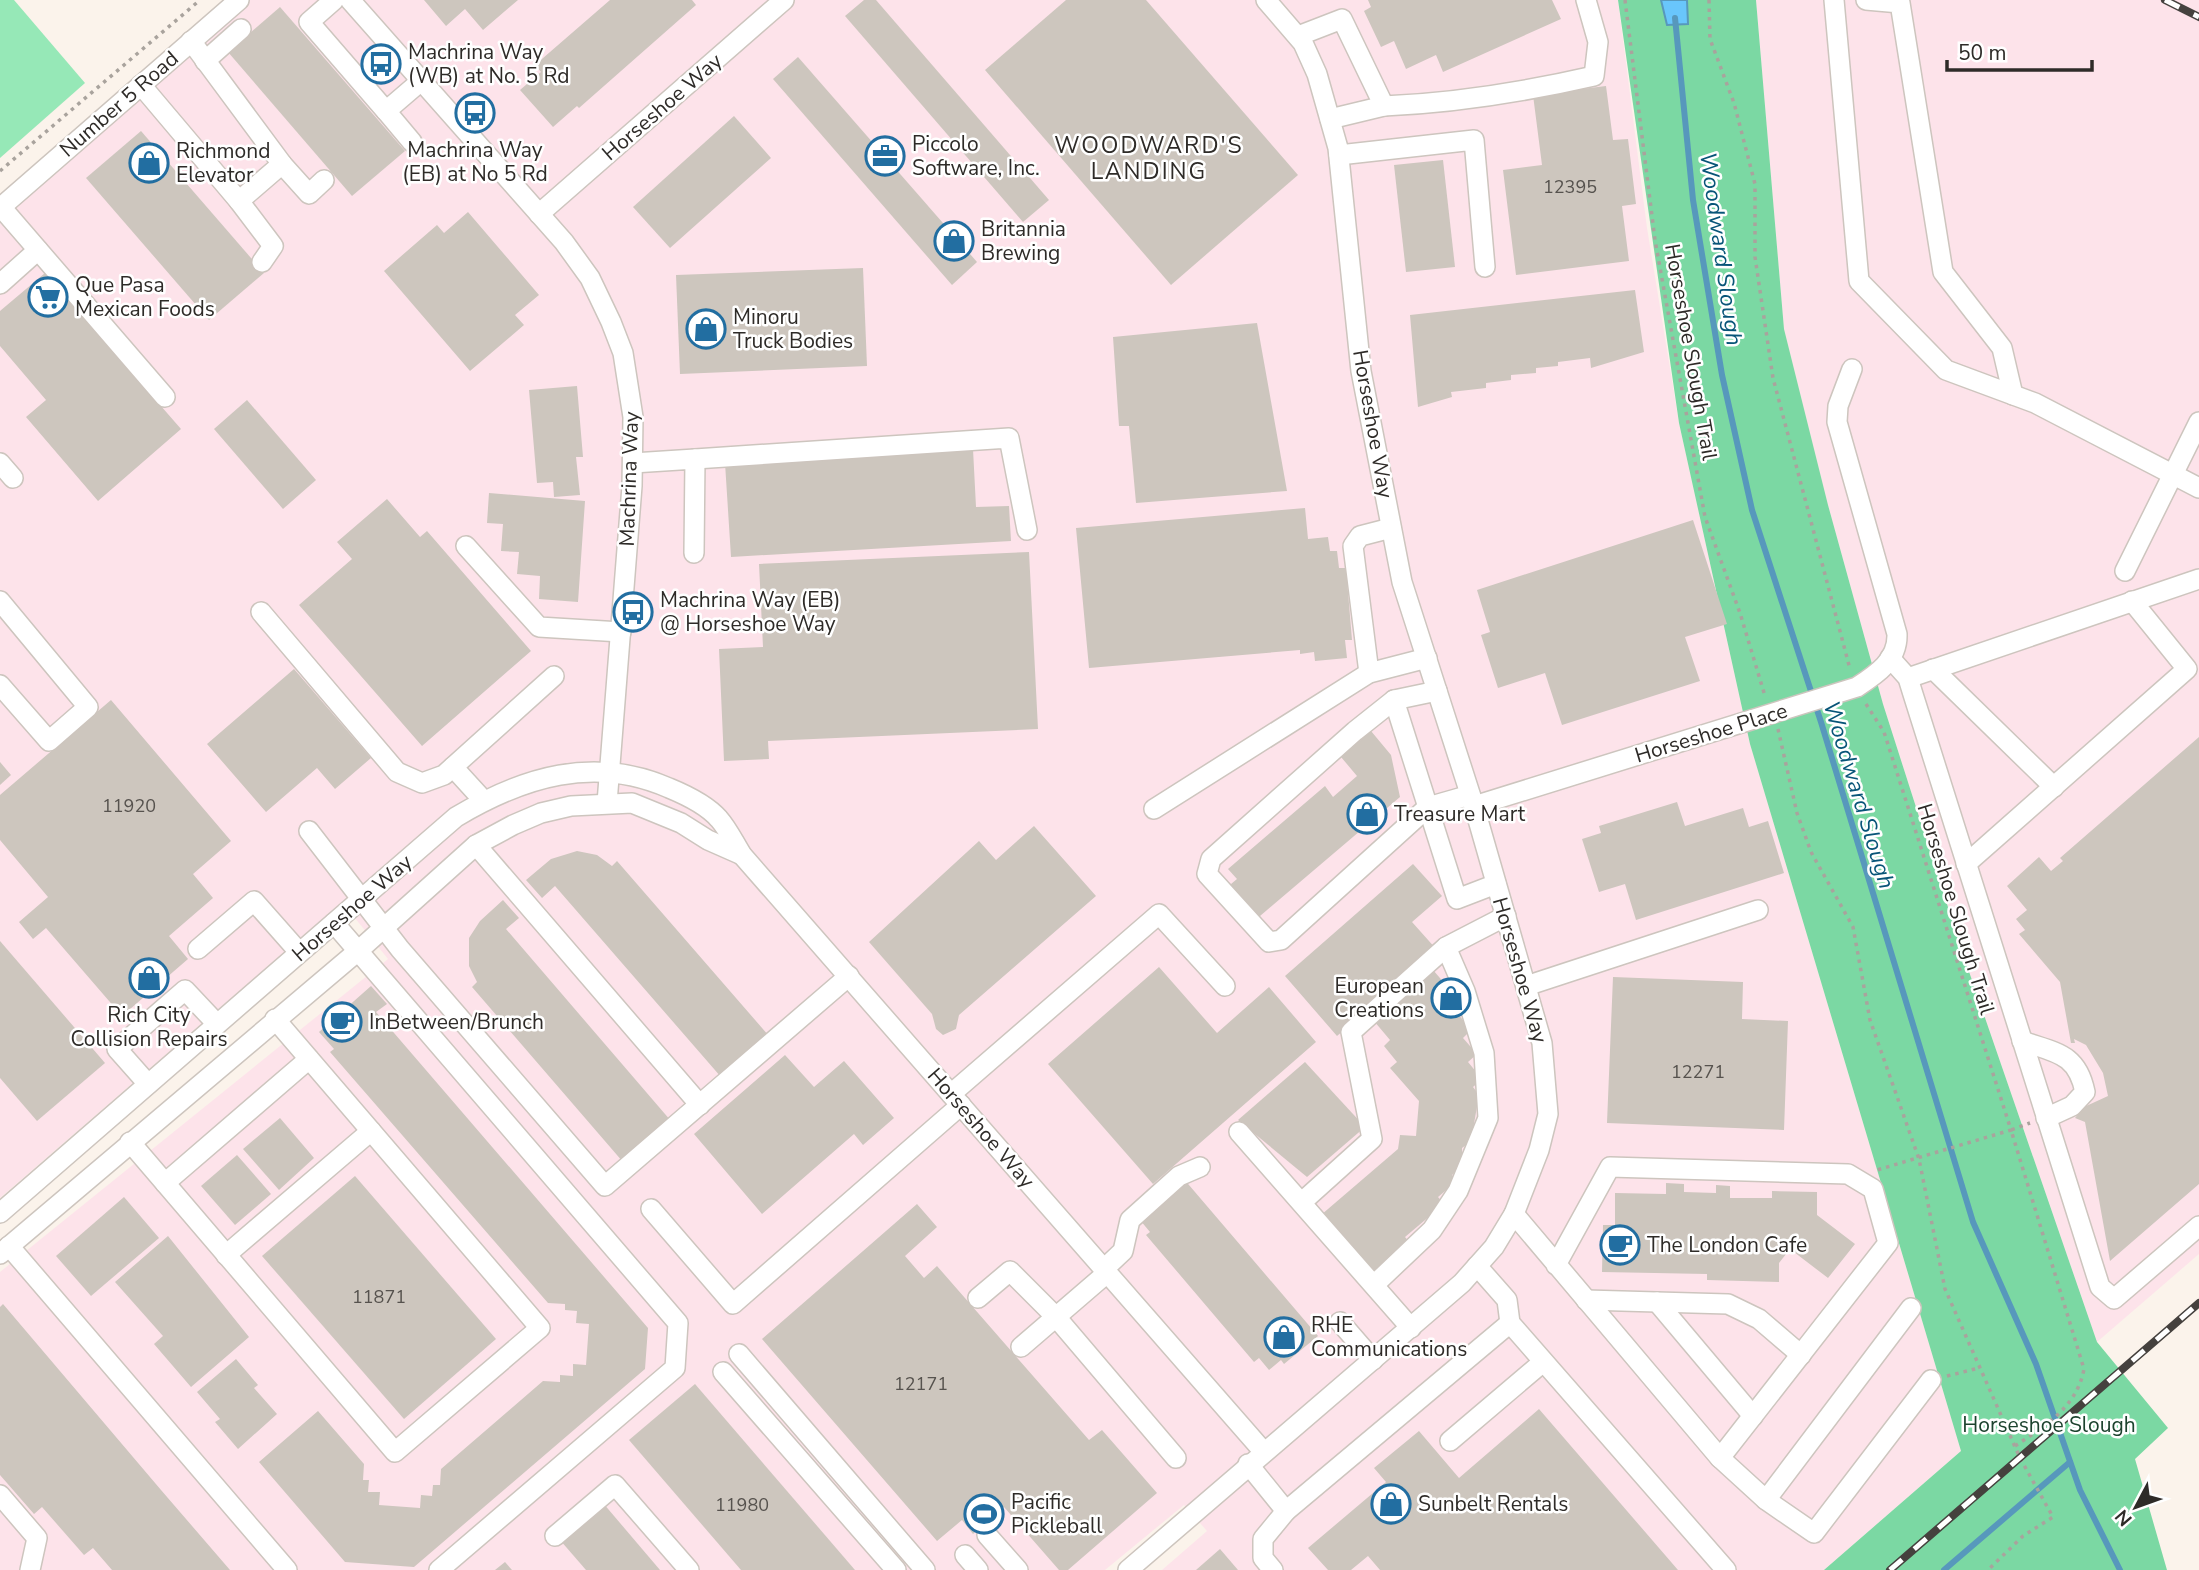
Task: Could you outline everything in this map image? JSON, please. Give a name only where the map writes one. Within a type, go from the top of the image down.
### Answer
[{"type":"street","name":"Number 5 Road","points":[[0,208],[239,0]]},
{"type":"street","points":[[334,0],[309,22],[412,142]]},
{"type":"street","name":"Machrina Way","points":[[350,0],[539,214],[590,278],[623,353],[633,417],[633,463],[607,803]]},
{"type":"street","name":"Horseshoe Way","points":[[539,214],[784,0]]},
{"type":"street","points":[[1330,119],[1384,106],[1510,95],[1594,76],[1598,42],[1586,0]]},
{"type":"street","points":[[1834,0],[1859,281],[1946,370],[2035,403],[2199,488]]},
{"type":"street","points":[[1866,0],[1900,3],[1943,272],[2002,348],[2013,395]]},
{"type":"street","name":"Horseshoe Way","points":[[4,1201],[148,1084],[456,817],[518,785],[566,774],[611,771],[646,778],[703,807],[720,819],[742,855],[1263,1451],[1411,1328],[1477,1266],[1514,1214],[1539,1150],[1548,1114],[1542,1043],[1472,801],[1402,582],[1361,371],[1339,155],[1330,119],[1317,74],[1298,36],[1269,1]]},
{"type":"street","points":[[1298,36],[1342,19],[1384,106]]},
{"type":"street","points":[[205,61],[241,29]]},
{"type":"street","points":[[191,41],[282,164],[309,194],[324,180]]},
{"type":"street","points":[[386,111],[421,80]]},
{"type":"street","points":[[141,85],[239,201],[273,246],[262,262]]},
{"type":"street","points":[[1339,155],[1474,141],[1485,267]]},
{"type":"street","points":[[239,201],[282,164]]},
{"type":"street","points":[[0,208],[165,397]]},
{"type":"street","points":[[0,284],[38,250]]},
{"type":"street","points":[[1852,369],[1838,406],[1837,422],[1897,634],[1891,658],[1908,678],[2100,1287],[2114,1299],[2199,1226]]},
{"type":"street","points":[[2125,571],[2199,422]]},
{"type":"street","points":[[633,463],[1009,438],[1027,530]]},
{"type":"street","points":[[694,552],[695,459]]},
{"type":"street","points":[[0,463],[13,478]]},
{"type":"street","points":[[1369,673],[1353,546],[1360,536],[1391,528]]},
{"type":"street","points":[[466,546],[539,627],[621,632]]},
{"type":"street","points":[[1908,678],[2199,579]]},
{"type":"street","points":[[0,601],[88,707],[49,741],[0,685]]},
{"type":"street","points":[[1966,864],[2187,669],[2132,601]]},
{"type":"street","points":[[261,612],[397,772],[422,783],[443,775],[453,767],[554,676]]},
{"type":"street","points":[[1154,809],[1369,673],[1427,658]]},
{"type":"street","name":"Horseshoe Place","points":[[1428,807],[1472,801],[1857,687],[1879,672],[1891,658]]},
{"type":"street","points":[[1933,669],[2054,787]]},
{"type":"street","points":[[1428,807],[1281,940],[1269,942],[1207,874],[1211,859],[1355,731],[1394,700],[1437,691]]},
{"type":"street","points":[[1394,700],[1457,899],[1496,884]]},
{"type":"street","points":[[453,767],[484,801]]},
{"type":"street","name":"Horseshoe Way","points":[[5,1250],[358,951],[476,845],[541,813],[607,803],[632,803],[654,811],[742,855]]},
{"type":"street","points":[[309,831],[400,948],[606,1186],[849,976]]},
{"type":"street","points":[[476,845],[700,1105]]},
{"type":"street","points":[[198,949],[254,901],[299,953]]},
{"type":"street","points":[[1526,986],[1758,910]]},
{"type":"street","points":[[651,1209],[733,1304],[1159,914],[1225,986]]},
{"type":"street","points":[[1302,1202],[1372,1139],[1351,1032],[1446,947],[1506,916]]},
{"type":"street","points":[[334,923],[678,1323],[675,1368],[439,1570]]},
{"type":"street","points":[[1375,1284],[1432,1230],[1458,1191],[1488,1118],[1484,1053],[1465,991],[1446,947]]},
{"type":"street","points":[[148,1084],[117,1049],[185,990],[217,1024]]},
{"type":"street","points":[[130,1142],[395,1452],[540,1328],[275,1019]]},
{"type":"street","points":[[2022,1041],[2065,1055],[2081,1071],[2085,1092],[2072,1106],[2046,1118]]},
{"type":"street","points":[[164,1183],[309,1059]]},
{"type":"street","points":[[226,1255],[371,1130]]},
{"type":"street","points":[[1239,1132],[1411,1328]]},
{"type":"street","points":[[1021,1347],[1106,1271],[1123,1251],[1130,1220],[1179,1176],[1200,1167]]},
{"type":"street","points":[[1556,1265],[1610,1167],[1852,1177],[1873,1189],[1888,1243],[1720,1458]]},
{"type":"street","points":[[1514,1214],[1720,1458],[1766,1500],[1814,1533],[1931,1380]]},
{"type":"street","points":[[5,1250],[287,1570]]},
{"type":"street","points":[[1477,1266],[1507,1300],[1510,1322],[1726,1570]]},
{"type":"street","points":[[978,1298],[1010,1271],[1056,1317],[1176,1458]]},
{"type":"street","points":[[1586,1300],[1728,1304],[1759,1319],[1801,1355]]},
{"type":"street","points":[[1657,1302],[1753,1416]]},
{"type":"street","points":[[1766,1500],[1911,1308]]},
{"type":"street","points":[[1340,1322],[1373,1360]]},
{"type":"street","points":[[1273,1570],[1264,1558],[1263,1539],[1286,1511],[1510,1322]]},
{"type":"street","points":[[739,1354],[925,1570]]},
{"type":"street","points":[[1450,1441],[1544,1362]]},
{"type":"street","points":[[723,1372],[896,1570]]},
{"type":"street","points":[[1128,1570],[1263,1451]]},
{"type":"street","points":[[1248,1464],[1286,1511]]},
{"type":"street","points":[[555,1536],[614,1485],[689,1570]]},
{"type":"street","points":[[0,1495],[37,1538],[30,1570]]},
{"type":"street","points":[[987,1535],[1018,1570]]},
{"type":"path","points":[[0,171],[200,0]]},
{"type":"path","name":"Horseshoe Slough Trail","points":[[1625,0],[1655,240],[1705,517],[1773,712],[1797,813],[1811,852],[1853,927],[1870,1020],[1919,1159],[1945,1289],[2015,1446],[2053,1517],[2024,1536],[1987,1570]]},
{"type":"path","points":[[1709,0],[1710,39],[1734,103],[1755,184],[1755,257],[1773,378],[1852,676]]},
{"type":"path","name":"Horseshoe Slough Trail","points":[[1864,701],[1884,732],[2011,1130],[2084,1370],[2076,1398],[2015,1446]]},
{"type":"path","points":[[1852,1177],[2011,1130]]},
{"type":"path","points":[[1931,1380],[1979,1368]]},
{"type":"shaded area","points":[[247,0],[1618,0],[1647,228],[1679,423],[1750,744],[1961,1451],[1824,1570],[1162,1570],[1207,1531],[1184,1505],[1105,1570],[0,1570],[0,1272],[388,959],[342,902],[0,1198],[0,217]]},
{"type":"shaded area","points":[[1756,0],[2199,0],[2199,1254],[2097,1342],[1964,957],[1883,704],[1828,505],[1784,329]]},
{"type":"green space","points":[[0,0],[14,0],[85,83],[0,158]]},
{"type":"green space","name":"Horseshoe Slough","points":[[1618,0],[1756,0],[1784,329],[1828,505],[1883,704],[1964,957],[2097,1342],[2168,1428],[2135,1459],[2167,1570],[1824,1570],[1961,1451],[1750,744],[1679,423]]},
{"type":"water","points":[[1661,0],[1687,0],[1688,24],[1667,25]]},
{"type":"building","points":[[424,0],[518,0],[483,30],[465,9],[446,26]]},
{"type":"building","points":[[610,0],[692,0],[696,5],[579,108],[577,106],[553,127],[520,90],[541,72],[535,65]]},
{"type":"building","points":[[864,0],[876,0],[1049,200],[1023,222],[845,16]]},
{"type":"building","points":[[1066,0],[1146,0],[1298,175],[1171,285],[985,70]]},
{"type":"building","points":[[1368,0],[1552,0],[1561,19],[1443,72],[1436,55],[1406,69],[1394,41],[1381,47],[1364,11],[1371,7]]},
{"type":"building","points":[[280,7],[405,151],[352,196],[228,52]]},
{"type":"building","points":[[798,57],[977,262],[952,285],[773,79]]},
{"type":"building","points":[[1606,86],[1613,140],[1628,139],[1636,204],[1622,206],[1629,261],[1516,275],[1503,170],[1542,165],[1533,95]]},
{"type":"building","points":[[734,116],[771,158],[670,248],[633,207]]},
{"type":"building","points":[[141,131],[264,273],[209,320],[86,178]]},
{"type":"building","points":[[1443,160],[1455,267],[1406,272],[1394,165]]},
{"type":"building","points":[[468,212],[539,295],[515,315],[524,325],[470,371],[384,271],[437,225],[444,233]]},
{"type":"building","points":[[863,268],[867,366],[680,374],[676,275]]},
{"type":"building","points":[[45,273],[181,429],[98,501],[26,417],[46,400],[0,346],[0,311]]},
{"type":"building","points":[[1635,290],[1644,352],[1591,368],[1590,358],[1558,362],[1558,366],[1536,368],[1536,373],[1511,375],[1511,380],[1486,383],[1486,388],[1451,392],[1452,397],[1418,407],[1410,315]]},
{"type":"building","points":[[1257,323],[1287,491],[1136,503],[1129,426],[1119,426],[1113,337]]},
{"type":"building","points":[[577,386],[583,457],[576,457],[580,495],[554,497],[553,482],[537,483],[529,390]]},
{"type":"building","points":[[247,400],[316,480],[283,509],[214,429]]},
{"type":"building","points":[[973,449],[976,507],[1009,506],[1011,541],[731,557],[725,463]]},
{"type":"building","points":[[489,493],[585,501],[578,602],[539,599],[540,576],[517,574],[519,552],[501,551],[503,524],[487,523]]},
{"type":"building","points":[[387,499],[420,537],[427,531],[531,651],[422,746],[299,605],[352,559],[337,542]]},
{"type":"building","points":[[1305,508],[1308,539],[1328,537],[1330,551],[1337,551],[1339,568],[1346,568],[1352,640],[1345,640],[1347,658],[1315,661],[1314,652],[1300,654],[1300,650],[1089,668],[1076,528]]},
{"type":"building","points":[[1693,520],[1727,624],[1685,637],[1700,681],[1562,725],[1545,673],[1498,688],[1481,635],[1490,632],[1477,590]]},
{"type":"building","points":[[1029,552],[1038,729],[768,741],[769,759],[724,761],[719,649],[763,647],[759,564]]},
{"type":"building","points":[[294,669],[371,758],[335,789],[317,768],[266,812],[207,744]]},
{"type":"building","points":[[111,700],[231,841],[193,874],[213,898],[169,936],[188,959],[122,1016],[46,928],[33,939],[19,922],[48,897],[0,840],[0,795]]},
{"type":"building","points":[[1371,731],[1391,755],[1400,797],[1253,922],[1225,889],[1237,879],[1228,869],[1325,786],[1333,797],[1357,776],[1341,757]]},
{"type":"building","points":[[2199,737],[2199,1184],[2110,1261],[2085,1122],[2075,1118],[2084,1107],[2108,1096],[2103,1073],[2086,1045],[2074,1039],[2075,1043],[2071,1043],[2060,982],[2019,934],[2025,930],[2016,919],[2027,910],[2007,886],[2039,857],[2051,871],[2063,861],[2060,858]]},
{"type":"building","points":[[0,762],[11,775],[0,785]]},
{"type":"building","points":[[1677,802],[1685,826],[1743,808],[1749,827],[1768,821],[1784,873],[1636,920],[1625,884],[1599,892],[1582,839],[1601,833],[1599,826]]},
{"type":"building","points":[[1034,826],[1096,896],[959,1015],[956,1029],[943,1035],[936,1029],[932,1014],[869,942],[979,841],[996,860]]},
{"type":"building","points":[[577,851],[597,855],[612,866],[617,861],[769,1036],[721,1077],[555,886],[542,898],[526,880],[551,859]]},
{"type":"building","points":[[1413,864],[1442,896],[1412,922],[1437,950],[1337,1036],[1285,976]]},
{"type":"building","points":[[503,900],[519,918],[506,929],[671,1121],[623,1162],[472,987],[477,982],[469,966],[469,938],[480,921]]},
{"type":"building","points":[[0,941],[105,1063],[37,1121],[0,1078]]},
{"type":"building","points":[[1159,967],[1217,1033],[1269,987],[1316,1042],[1153,1184],[1048,1064]]},
{"type":"building","points":[[1433,970],[1465,1007],[1458,1014],[1471,1030],[1463,1038],[1477,1054],[1468,1062],[1482,1079],[1473,1087],[1479,1095],[1471,1141],[1462,1148],[1462,1166],[1452,1175],[1457,1181],[1438,1197],[1444,1204],[1405,1237],[1411,1244],[1373,1276],[1321,1215],[1398,1149],[1400,1135],[1416,1136],[1419,1101],[1390,1068],[1397,1062],[1384,1046],[1390,1040],[1374,1021]]},
{"type":"building","points":[[1613,977],[1743,982],[1742,1019],[1788,1021],[1784,1130],[1607,1123]]},
{"type":"building","points":[[371,986],[387,1004],[376,1012],[648,1328],[645,1369],[414,1567],[345,1562],[259,1462],[318,1411],[364,1464],[363,1480],[369,1480],[368,1492],[380,1492],[379,1505],[420,1508],[421,1495],[432,1496],[433,1485],[440,1485],[441,1469],[543,1381],[560,1382],[560,1375],[573,1376],[573,1364],[586,1365],[589,1324],[576,1323],[577,1311],[565,1310],[565,1304],[548,1303],[330,1052],[334,1049],[319,1032]]},
{"type":"building","points":[[785,1055],[814,1087],[844,1061],[894,1118],[863,1145],[854,1134],[762,1214],[694,1134]]},
{"type":"building","points":[[1305,1062],[1365,1127],[1307,1177],[1238,1120]]},
{"type":"building","points":[[280,1118],[314,1158],[279,1190],[243,1149]]},
{"type":"building","points":[[237,1155],[271,1194],[235,1225],[201,1186]]},
{"type":"building","points":[[355,1176],[496,1339],[404,1419],[262,1256]]},
{"type":"building","points":[[1183,1178],[1318,1336],[1284,1364],[1281,1360],[1269,1370],[1259,1358],[1254,1362],[1146,1235],[1150,1232],[1140,1220]]},
{"type":"building","points":[[1666,1183],[1684,1184],[1684,1192],[1716,1193],[1716,1185],[1730,1186],[1730,1198],[1772,1198],[1772,1191],[1817,1192],[1817,1215],[1855,1244],[1828,1278],[1790,1249],[1779,1263],[1779,1282],[1707,1280],[1707,1274],[1602,1272],[1603,1225],[1615,1225],[1615,1193],[1666,1194]]},
{"type":"building","points":[[124,1197],[159,1238],[91,1296],[56,1256]]},
{"type":"building","points":[[917,1204],[937,1227],[905,1256],[924,1278],[937,1266],[1089,1440],[1102,1430],[1157,1493],[1068,1570],[1059,1570],[1004,1507],[973,1534],[962,1520],[937,1541],[762,1339]]},
{"type":"building","points":[[168,1236],[249,1337],[191,1387],[154,1344],[163,1336],[115,1282]]},
{"type":"building","points":[[3,1304],[230,1570],[112,1570],[93,1548],[84,1555],[42,1507],[34,1514],[0,1475],[0,1307]]},
{"type":"building","points":[[236,1359],[258,1385],[254,1388],[277,1414],[238,1449],[215,1422],[220,1419],[197,1392]]},
{"type":"building","points":[[695,1384],[855,1570],[741,1570],[629,1440]]},
{"type":"building","points":[[1539,1409],[1678,1570],[1380,1570],[1368,1556],[1351,1570],[1328,1570],[1308,1548],[1386,1482],[1374,1468],[1419,1431],[1459,1478]]},
{"type":"building","points":[[603,1503],[660,1570],[586,1570],[560,1540]]},
{"type":"building","points":[[1220,1549],[1238,1570],[1196,1570]]},
{"type":"building","points":[[505,1562],[512,1570],[495,1570]]},
{"type":"waterway","name":"Woodward Slough","points":[[1675,18],[1693,200],[1722,375],[1752,510],[1821,722],[1973,1222],[2036,1364],[2080,1490],[2120,1570]]},
{"type":"waterway","points":[[1944,1570],[2070,1462]]},
{"type":"railway","points":[[2165,0],[2199,17]]},
{"type":"railway","points":[[1890,1570],[2199,1303]]},
{"type":"place","name":"Machrina Way (WB) at No. 5 Rd","points":[[381,64]]},
{"type":"place","name":"Machrina Way (EB) at No 5 Rd","points":[[475,113]]},
{"type":"place","name":"Piccolo Software, Inc.","points":[[885,156]]},
{"type":"place","name":"Richmond Elevator","points":[[149,163]]},
{"type":"place","name":"Britannia Brewing","points":[[954,241]]},
{"type":"place","name":"Que Pasa Mexican Foods","points":[[48,297]]},
{"type":"place","name":"Minoru Truck Bodies","points":[[706,329]]},
{"type":"place","name":"Machrina Way (EB) @ Horseshoe Way","points":[[633,612]]},
{"type":"place","name":"Treasure Mart","points":[[1367,814]]},
{"type":"place","name":"Rich City Collision Repairs","points":[[149,978]]},
{"type":"place","name":"European Creations","points":[[1451,998]]},
{"type":"place","name":"InBetween/Brunch","points":[[342,1022]]},
{"type":"place","name":"The London Cafe","points":[[1620,1245]]},
{"type":"place","name":"RHE Communications","points":[[1284,1337]]},
{"type":"place","name":"Sunbelt Rentals","points":[[1391,1504]]},
{"type":"place","name":"Pacific Pickleball","points":[[984,1514]]},
{"type":"district","name":"WOODWARD'S LANDING","points":[[1149,158]]}]
